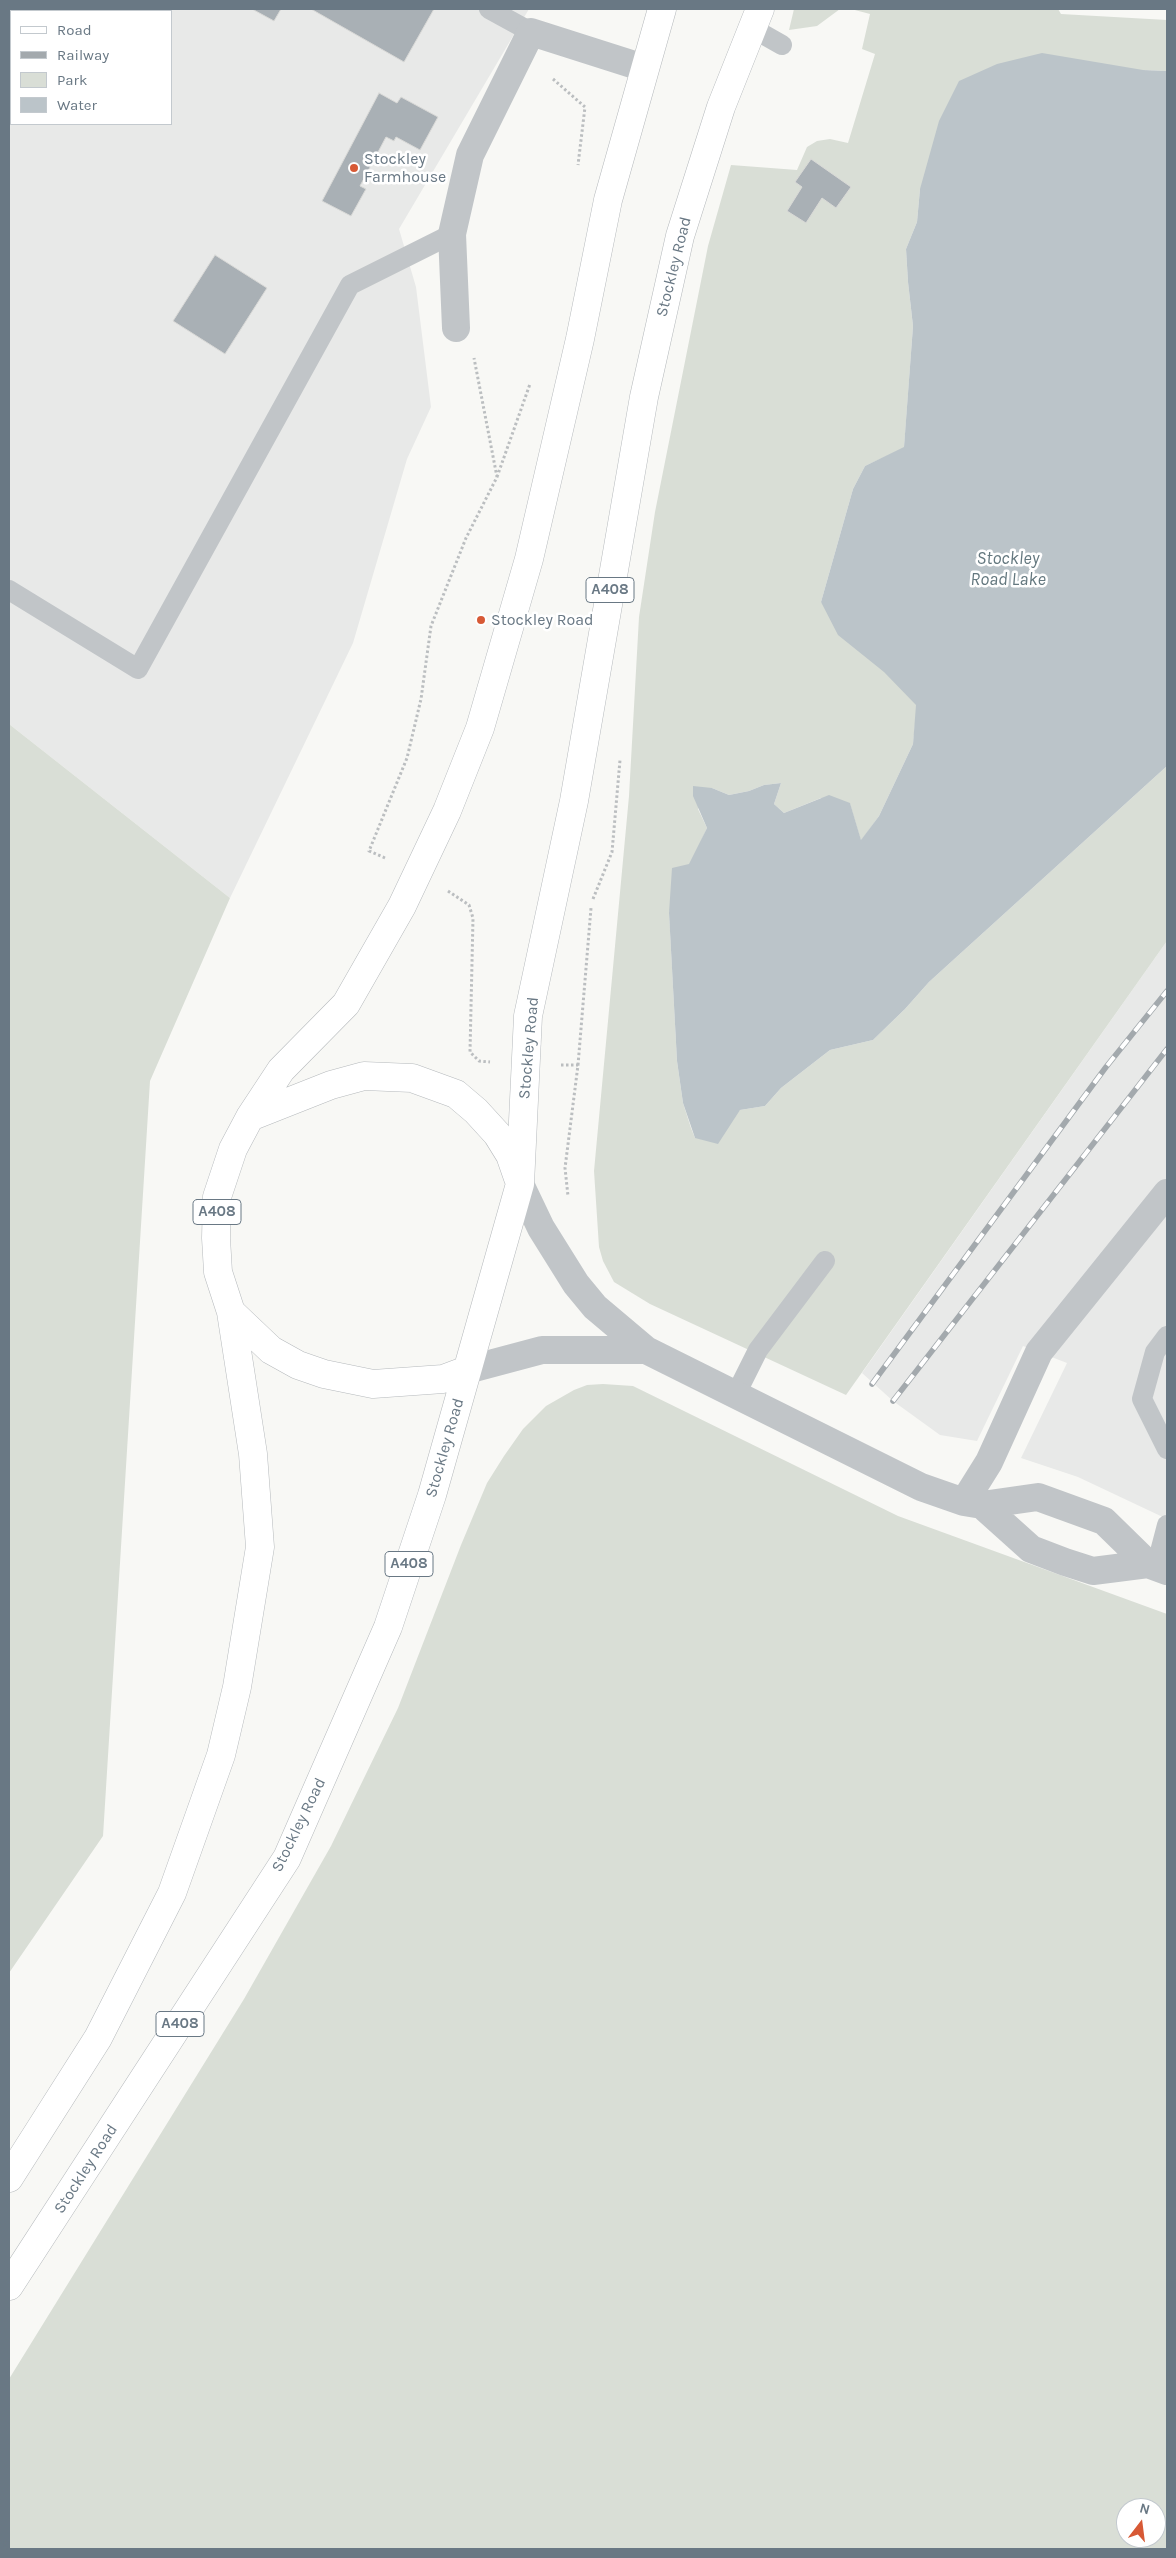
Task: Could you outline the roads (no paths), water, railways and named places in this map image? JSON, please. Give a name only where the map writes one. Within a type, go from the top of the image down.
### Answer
[{"type":"main road","name":"Stockley Road","points":[[9,2178],[98,2038],[172,1893],[221,1755],[237,1687],[260,1547],[253,1454],[230,1312],[218,1272],[216,1238],[218,1197],[233,1148],[250,1117],[281,1070],[346,1004],[418,875],[447,811],[480,728],[529,559],[580,339],[608,200],[662,9]]},
{"type":"main road","name":"Stockley Road","points":[[9,2286],[287,1858],[388,1627],[432,1494],[520,1184],[528,1016],[574,801],[644,398],[680,236],[721,107],[756,18]]},
{"type":"main road","points":[[250,1117],[331,1086],[364,1076],[412,1078],[456,1094],[476,1111],[497,1134],[506,1148],[520,1184]]},
{"type":"main road","name":"Stockley Road","points":[[230,1312],[270,1350],[298,1365],[324,1374],[373,1384],[443,1378],[467,1370]]},
{"type":"street","points":[[456,328],[452,234],[470,155],[530,32],[644,68]]},
{"type":"street","points":[[520,1184],[541,1228],[576,1284],[595,1307],[646,1350],[921,1487],[973,1504],[1031,1549],[1093,1572],[1157,1567]]},
{"type":"street","points":[[973,1504],[989,1462],[1039,1352],[1167,1194]]},
{"type":"street","points":[[467,1370],[542,1350],[646,1350]]},
{"type":"street","points":[[973,1504],[1038,1497],[1104,1521],[1157,1567]]},
{"type":"lane","points":[[489,9],[530,32]]},
{"type":"lane","points":[[756,18],[782,45]]},
{"type":"lane","points":[[9,590],[138,669],[350,285],[452,234]]},
{"type":"lane","points":[[736,1394],[758,1350],[825,1261]]},
{"type":"lane","points":[[1167,1336],[1155,1352],[1142,1400],[1167,1450]]},
{"type":"lane","points":[[1157,1567],[1167,1526]]},
{"type":"water","name":"Stockley Road Lake","points":[[1042,53],[1143,70],[1167,71],[1167,766],[929,982],[873,1040],[830,1050],[781,1088],[765,1106],[740,1110],[718,1144],[695,1138],[683,1103],[677,1061],[669,913],[672,868],[689,864],[707,828],[693,796],[693,786],[712,788],[729,795],[749,791],[764,785],[781,783],[774,804],[784,813],[829,795],[850,803],[861,840],[879,816],[913,744],[916,705],[884,672],[838,635],[821,602],[853,489],[865,466],[904,447],[913,326],[906,249],[917,222],[920,189],[939,121],[959,81],[997,64]]},
{"type":"railway","points":[[872,1384],[1106,1067],[1167,991]]},
{"type":"railway","points":[[893,1401],[1167,1049]]},
{"type":"place","name":"Stockley Farmhouse","points":[[354,168]]},
{"type":"place","name":"Stockley Road","points":[[481,620]]}]
